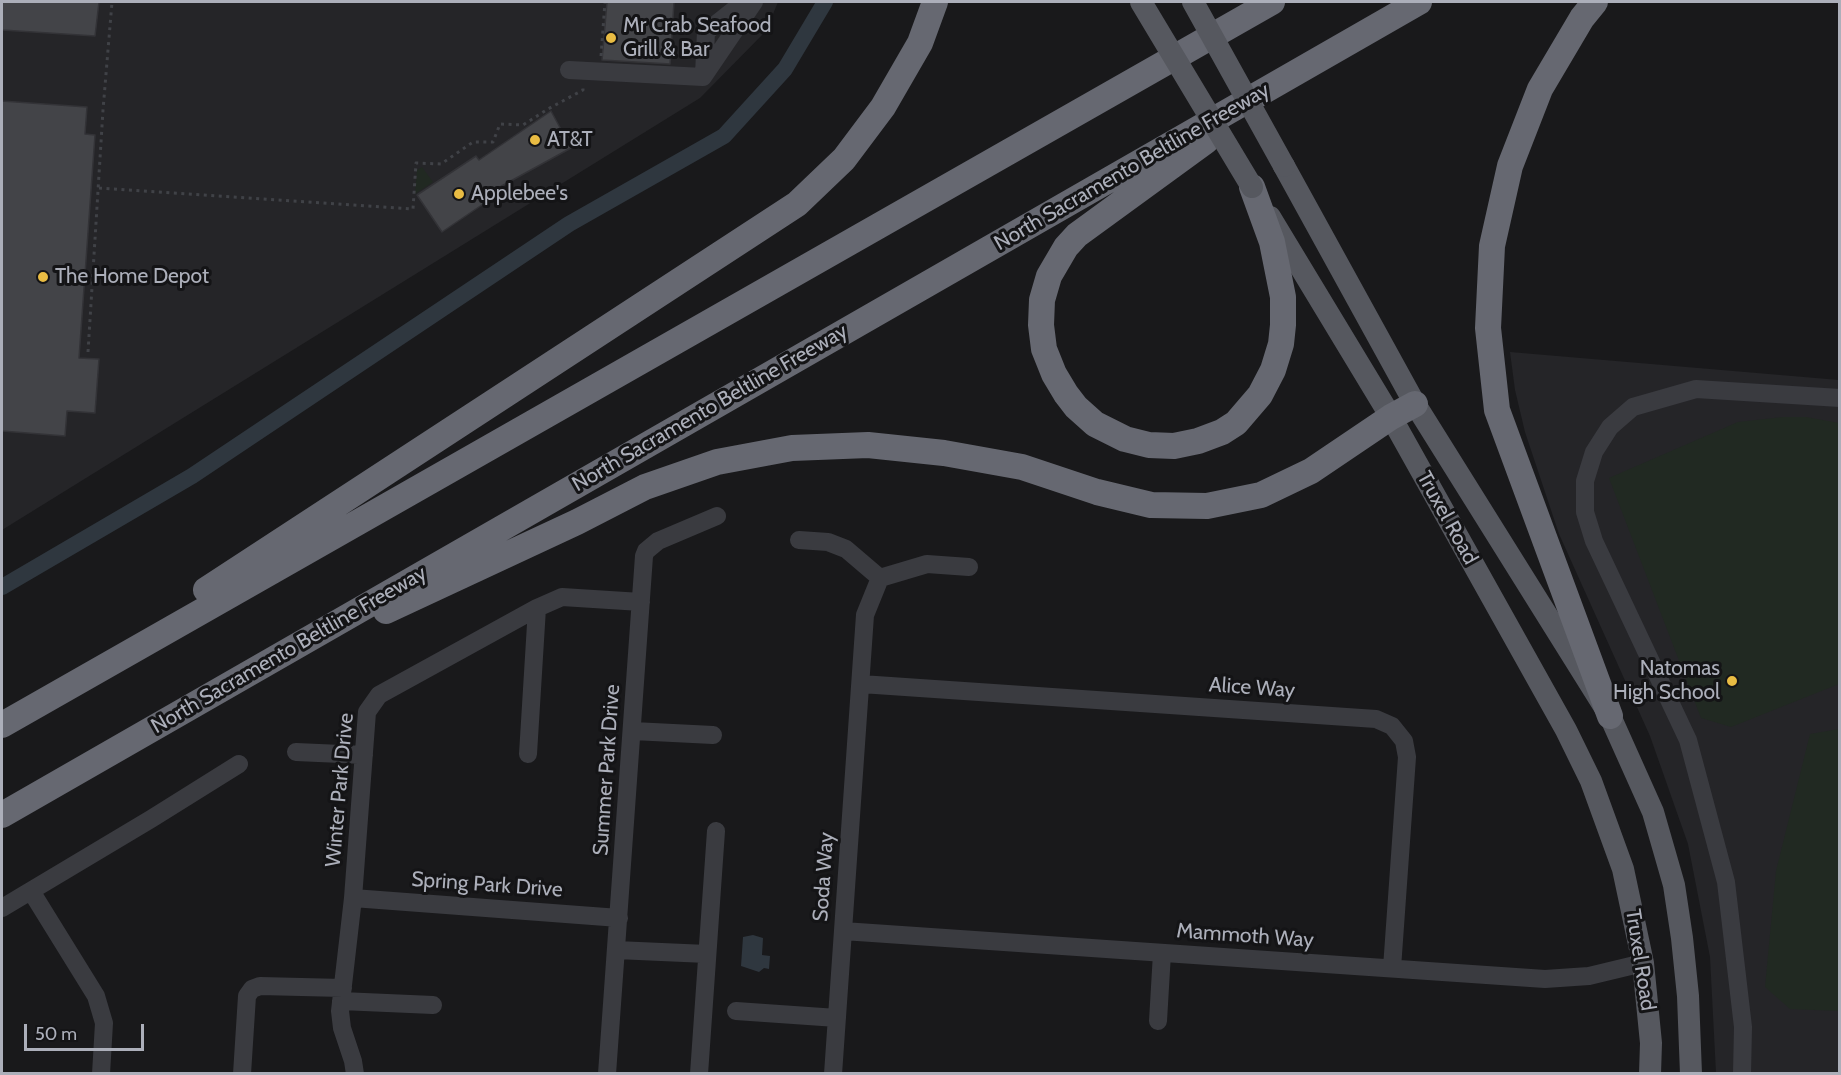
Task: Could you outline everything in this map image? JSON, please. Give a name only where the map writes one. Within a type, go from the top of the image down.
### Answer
[{"type":"highway","points":[[2,724],[797,204],[844,159],[883,107],[920,43],[935,2]]},
{"type":"highway","points":[[1193,47],[1244,2]]},
{"type":"highway","points":[[2,724],[1272,2]]},
{"type":"highway","name":"North Sacramento Beltline Freeway","points":[[2,815],[1419,2]]},
{"type":"highway","points":[[1595,2],[1582,18],[1540,89],[1510,166],[1492,246],[1488,328],[1497,410],[1611,716]]},
{"type":"highway","points":[[1252,187],[1272,242],[1283,297],[1281,344],[1273,370],[1260,394],[1236,423],[1222,432],[1182,444],[1149,445],[1125,439],[1095,424],[1076,407],[1066,394],[1044,350],[1041,325],[1042,300],[1049,276],[1057,261],[1077,235],[1308,66]]},
{"type":"highway","points":[[225,686],[577,522],[645,487],[717,462],[792,448],[868,445],[944,453],[1022,468],[1097,492],[1151,505],[1207,506],[1261,495],[1311,471],[1391,417],[1415,404]]},
{"type":"main road","name":"Truxel Road","points":[[1141,2],[1391,417],[1566,730],[1591,781],[1623,869],[1643,963],[1651,1043],[1650,1074]]},
{"type":"main road","name":"Truxel Road","points":[[1193,2],[1415,404],[1611,716],[1653,812],[1674,885],[1682,938],[1690,1029],[1691,1074]]},
{"type":"main road","points":[[1678,1074],[1690,1029]]},
{"type":"street","points":[[704,77],[706,32],[744,2]]},
{"type":"street","points":[[704,77],[754,2]]},
{"type":"street","points":[[577,71],[704,77]]},
{"type":"street","points":[[1742,1074],[1743,1027],[1723,871],[1688,740],[1594,541],[1586,512],[1586,482],[1594,452],[1610,427],[1633,407],[1696,389],[1839,398]]},
{"type":"street","name":"Summer Park Drive","points":[[607,1074],[646,551],[658,541],[717,516]]},
{"type":"street","points":[[799,540],[828,542],[846,549],[880,578],[927,564],[969,567]]},
{"type":"street","name":"Soda Way","points":[[833,1074],[866,615],[880,578]]},
{"type":"street","points":[[528,754],[537,608],[562,597],[641,602]]},
{"type":"street","name":"Winter Park Drive","points":[[355,1074],[353,1060],[342,1028],[342,994],[353,898],[367,712],[379,696],[537,608]]},
{"type":"street","name":"Alice Way","points":[[861,684],[1376,719],[1392,726],[1404,741],[1407,757],[1392,968]]},
{"type":"street","points":[[633,731],[713,735]]},
{"type":"street","points":[[296,752],[364,755]]},
{"type":"street","points":[[2,908],[239,764]]},
{"type":"street","points":[[699,1074],[716,831]]},
{"type":"street","points":[[31,891],[96,996],[104,1023],[101,1074]]},
{"type":"street","name":"Spring Park Drive","points":[[353,898],[619,918]]},
{"type":"street","name":"Mammoth Way","points":[[843,931],[1545,979],[1589,976],[1643,963]]},
{"type":"street","points":[[616,950],[707,954]]},
{"type":"street","points":[[1158,1021],[1161,953]]},
{"type":"street","points":[[242,1074],[247,996],[252,989],[260,986],[433,1005]]},
{"type":"street","points":[[736,1011],[837,1018]]},
{"type":"path","points":[[88,352],[112,2]]},
{"type":"path","points":[[99,188],[413,209],[416,163],[441,164],[473,142],[493,142],[500,124],[523,125],[583,90],[577,71],[586,58],[601,59],[605,2]]},
{"type":"shaded area","points":[[2,2],[778,2],[766,31],[700,98],[2,530]]},
{"type":"shaded area","points":[[422,167],[433,182],[415,194],[417,170]]},
{"type":"shaded area","name":"Natomas High School","points":[[1510,352],[1839,380],[1839,1073],[1716,1073],[1710,957],[1688,844],[1650,736],[1559,534],[1525,432],[1515,390]]},
{"type":"shaded area","points":[[1806,417],[1839,423],[1839,684],[1731,727],[1701,718],[1609,478],[1738,422]]},
{"type":"shaded area","points":[[1839,729],[1839,1011],[1790,1009],[1765,987],[1776,871],[1810,734]]},
{"type":"shaded area","points":[[753,935],[763,938],[762,955],[770,956],[769,969],[764,968],[759,972],[741,966],[743,937]]},
{"type":"building","points":[[2,2],[99,2],[95,36],[2,30]]},
{"type":"building","points":[[607,2],[674,2],[670,64],[602,60]]},
{"type":"building","name":"The Home Depot","points":[[2,101],[87,107],[85,134],[95,135],[79,358],[99,359],[95,413],[67,411],[65,436],[2,431]]},
{"type":"building","points":[[551,111],[571,148],[498,188],[501,192],[442,232],[417,195],[476,156],[479,160]]},
{"type":"waterway","points":[[2,587],[192,476],[569,224],[724,136],[785,69],[825,2]]},
{"type":"place","name":"Mr Crab Seafood Grill & Bar","points":[[611,38]]},
{"type":"place","name":"AT&T","points":[[535,140]]},
{"type":"place","name":"Applebee's","points":[[459,194]]},
{"type":"place","name":"The Home Depot","points":[[43,277]]},
{"type":"place","name":"Natomas High School","points":[[1732,681]]}]
